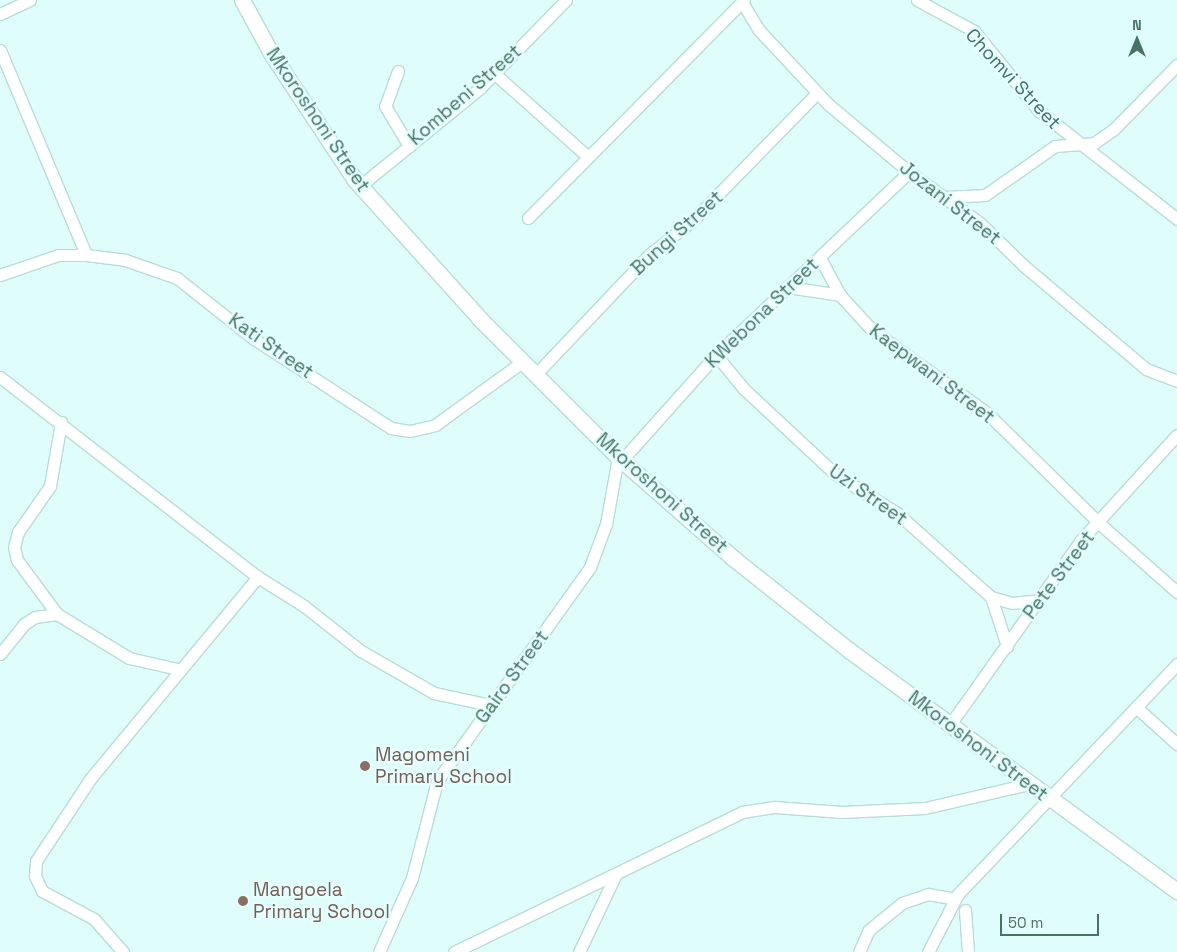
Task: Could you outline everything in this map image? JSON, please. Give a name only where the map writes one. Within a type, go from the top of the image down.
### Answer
[{"type":"street","points":[[0,14],[30,0]]},
{"type":"street","name":"Mkoroshoni Street","points":[[242,0],[271,54],[360,186],[522,362],[620,458],[734,558],[850,651],[951,723],[1047,798],[1177,891]]},
{"type":"street","name":"Kombeni Street","points":[[360,186],[495,74],[566,0]]},
{"type":"street","name":"Chomvi Street","points":[[917,0],[974,31],[1039,111],[1076,144],[1177,219]]},
{"type":"street","points":[[528,218],[586,155],[743,1]]},
{"type":"street","name":"Jozani Street","points":[[743,1],[758,29],[817,93],[909,172],[945,197],[1146,368],[1177,381]]},
{"type":"street","points":[[0,50],[86,254]]},
{"type":"street","points":[[945,197],[985,195],[1048,150],[1094,142],[1114,130],[1177,65]]},
{"type":"street","points":[[398,71],[385,106],[409,146]]},
{"type":"street","points":[[495,74],[586,155]]},
{"type":"street","name":"Bungi Street","points":[[536,374],[650,254],[693,220],[817,93]]},
{"type":"street","name":"KWebona Street","points":[[620,458],[716,354],[820,258],[909,172]]},
{"type":"street","name":"Kati Street","points":[[0,275],[58,255],[86,254],[124,260],[177,278],[254,339],[390,428],[410,431],[435,425],[522,362]]},
{"type":"street","name":"Kaepwani Street","points":[[820,258],[840,295],[872,330],[987,413],[1099,523],[1177,592]]},
{"type":"street","points":[[788,287],[840,295]]},
{"type":"street","name":"Uzi Street","points":[[716,354],[744,389],[835,474],[897,513],[991,597],[1012,604],[1039,600]]},
{"type":"street","points":[[0,377],[61,422],[258,577],[405,679],[434,693],[490,705]]},
{"type":"street","points":[[61,422],[50,486],[18,532],[14,547],[17,560],[57,614],[129,658],[178,669]]},
{"type":"street","name":"Pete Street","points":[[951,723],[1039,600],[1099,523],[1177,435]]},
{"type":"street","name":"Gairo Street","points":[[379,952],[412,878],[437,781],[590,567],[606,524],[620,458]]},
{"type":"street","points":[[123,952],[94,919],[42,891],[35,876],[36,861],[90,779],[178,669],[223,623],[258,577]]},
{"type":"street","points":[[991,597],[1007,646]]},
{"type":"street","points":[[0,654],[24,624],[35,617],[57,614]]},
{"type":"street","points":[[928,952],[956,899],[1047,798],[1177,664]]},
{"type":"street","points":[[1136,707],[1177,744]]},
{"type":"street","points":[[454,952],[615,876],[654,852],[742,812],[775,807],[842,812],[925,808],[1030,784]]},
{"type":"street","points":[[579,952],[615,876]]},
{"type":"street","points":[[859,952],[869,930],[902,904],[928,894],[956,899]]},
{"type":"street","points":[[965,910],[968,952]]},
{"type":"place","name":"Magomeni Primary School","points":[[365,766]]},
{"type":"place","name":"Mangoela Primary School","points":[[243,901]]}]
